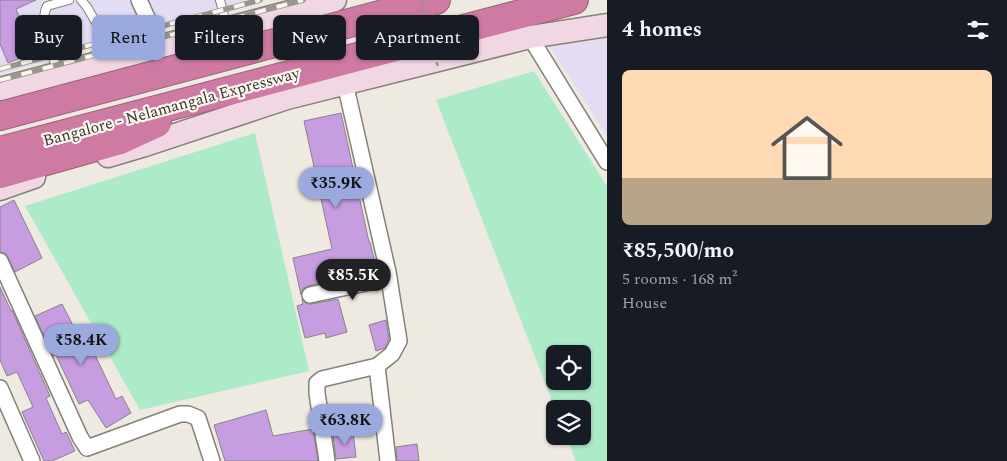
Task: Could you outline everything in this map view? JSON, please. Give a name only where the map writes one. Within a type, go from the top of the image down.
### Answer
[{"type":"highway","points":[[0,116],[436,0]]},
{"type":"highway","name":"Bangalore - Nelamangala Expressway","points":[[0,151],[574,0]]},
{"type":"highway","points":[[0,174],[120,140],[144,130],[207,96]]},
{"type":"street","points":[[139,0],[146,15]]},
{"type":"street","points":[[263,19],[335,0]]},
{"type":"street","points":[[0,189],[36,176],[145,145],[287,98],[530,37],[607,26]]},
{"type":"street","points":[[530,37],[607,162]]},
{"type":"street","points":[[0,89],[110,60]]},
{"type":"street","points":[[327,461],[317,383],[322,378],[377,366],[392,354],[399,341],[389,278],[345,83]]},
{"type":"street","points":[[0,261],[80,437],[87,448],[180,414],[188,414],[198,418],[212,461]]},
{"type":"street","points":[[310,295],[389,278]]},
{"type":"street","points":[[377,366],[388,461]]},
{"type":"street","points":[[0,388],[32,461]]},
{"type":"lane","points":[[58,74],[45,30],[43,15],[47,6],[69,0]]},
{"type":"lane","points":[[81,0],[93,15]]},
{"type":"lane","points":[[220,0],[224,15]]},
{"type":"path","points":[[421,0],[438,67]]},
{"type":"shaded area","points":[[0,0],[246,0],[197,15],[175,15],[175,22],[165,25],[165,15],[92,15],[92,47],[82,50],[82,15],[15,15],[15,60],[49,60],[0,75]]},
{"type":"shaded area","points":[[607,33],[607,136],[547,43]]},
{"type":"green space","points":[[534,71],[607,186],[607,461],[576,461],[570,445],[591,445],[591,400],[552,400],[548,390],[591,390],[591,345],[546,345],[546,386],[436,100]]},
{"type":"green space","points":[[255,133],[309,371],[140,410],[25,206]]},
{"type":"building","points":[[0,0],[36,0],[16,9],[19,15],[15,15],[15,60],[8,63],[0,44]]},
{"type":"building","points":[[341,113],[377,271],[308,286],[303,288],[301,295],[293,258],[332,249],[304,121]]},
{"type":"building","points":[[14,200],[42,258],[15,272],[5,253],[0,252],[0,207]]},
{"type":"building","points":[[0,287],[50,396],[46,398],[62,434],[66,432],[75,451],[52,461],[44,461],[22,412],[33,407],[17,372],[7,376],[0,360]]},
{"type":"building","points":[[302,299],[307,304],[311,304],[338,299],[347,332],[326,338],[325,333],[305,338],[297,306],[303,304]]},
{"type":"building","points":[[62,304],[79,337],[85,334],[116,399],[122,396],[131,413],[106,428],[88,400],[79,404],[56,355],[53,356],[35,316]]},
{"type":"building","points":[[386,320],[389,339],[385,348],[376,351],[369,325]]},
{"type":"building","points":[[266,410],[273,436],[313,429],[318,461],[225,461],[214,425]]},
{"type":"building","points":[[353,432],[356,457],[336,459],[333,435]]},
{"type":"building","points":[[417,444],[419,461],[397,461],[396,447]]},
{"type":"railway","points":[[0,69],[260,0]]},
{"type":"railway","points":[[0,80],[303,0]]}]
